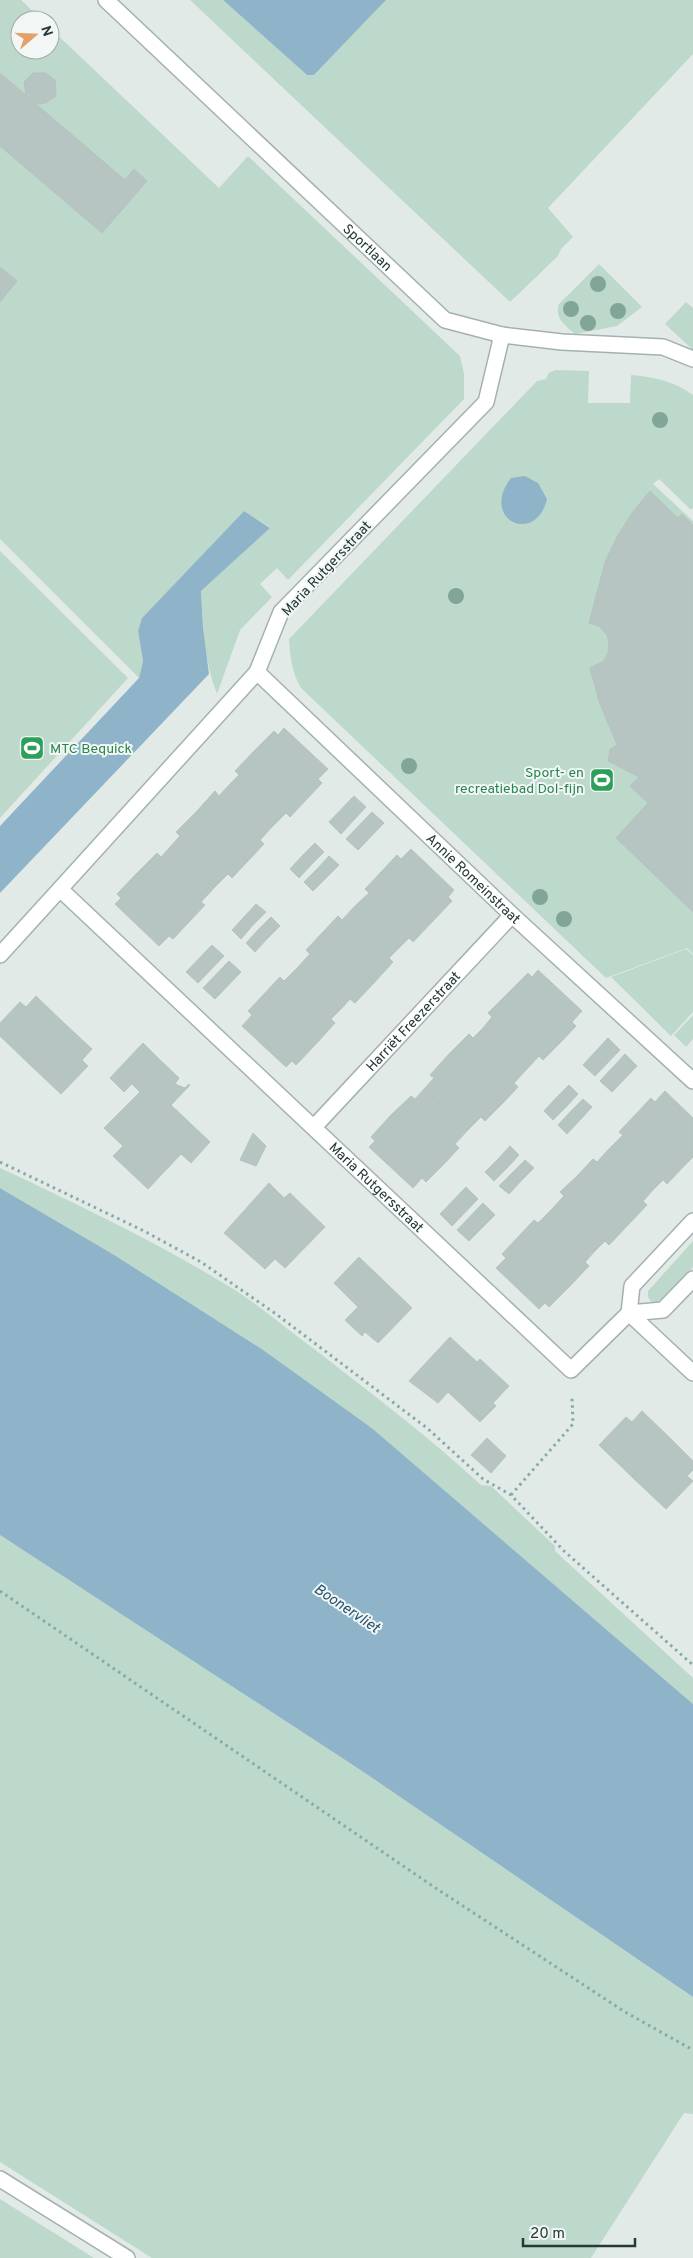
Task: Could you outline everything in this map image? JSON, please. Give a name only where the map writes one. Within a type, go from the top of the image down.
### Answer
[{"type":"street","name":"Sportlaan","points":[[106,0],[445,320],[502,335],[562,342],[663,347],[693,359]]},
{"type":"street","name":"Maria Rutgersstraat","points":[[0,955],[257,672],[281,612],[486,402],[502,335]]},
{"type":"street","name":"Annie Romeinstraat","points":[[257,672],[512,915],[693,1082]]},
{"type":"street","name":"Maria Rutgersstraat","points":[[60,889],[571,1370],[629,1313]]},
{"type":"street","name":"Harriët Freezerstraat","points":[[314,1127],[512,915]]},
{"type":"street","points":[[629,1313],[632,1286],[693,1222]]},
{"type":"street","points":[[629,1313],[663,1310],[693,1279]]},
{"type":"street","points":[[629,1313],[693,1373]]},
{"type":"street","points":[[0,2179],[127,2258]]},
{"type":"path","points":[[0,1162],[144,1230],[201,1262],[276,1314],[427,1428],[482,1480],[511,1495],[564,1551],[693,1665]]},
{"type":"path","points":[[511,1495],[574,1424]]},
{"type":"path","points":[[0,1591],[434,1887],[625,2012],[693,2050]]},
{"type":"green space","points":[[0,0],[21,0],[32,10],[10,10],[10,60],[60,60],[60,37],[219,188],[248,156],[460,356],[464,374],[464,399],[288,580],[277,568],[260,584],[272,597],[240,630],[217,694],[209,669],[201,591],[270,527],[244,511],[142,618],[138,631],[143,661],[139,678],[0,539]]},
{"type":"green space","points":[[190,0],[223,0],[307,75],[314,75],[386,0],[693,0],[693,54],[548,208],[573,237],[561,249],[558,256],[510,302]]},
{"type":"green space","points":[[599,264],[642,307],[617,326],[575,334],[559,317],[559,304]]},
{"type":"green space","points":[[686,302],[693,308],[693,350],[665,324]]},
{"type":"green space","name":"Sport- en recreatiebad Dol-fijn","points":[[555,370],[589,371],[588,403],[630,403],[631,375],[664,381],[679,386],[693,395],[693,508],[691,510],[659,479],[653,484],[693,521],[693,954],[687,948],[606,978],[301,688],[294,670],[289,645],[289,639],[537,381],[546,379],[549,373]]},
{"type":"green space","name":"MTC Bequick","points":[[0,551],[128,678],[0,818]]},
{"type":"green space","points":[[686,949],[693,955],[693,1012],[671,1036],[611,977]]},
{"type":"green space","points":[[693,1015],[693,1039],[686,1047],[674,1035]]},
{"type":"green space","points":[[0,1168],[119,1226],[235,1290],[357,1382],[420,1432],[481,1485],[491,1486],[555,1546],[555,1551],[693,1678],[693,1704],[373,1429],[111,1253],[0,1188]]},
{"type":"green space","points":[[693,1241],[693,1267],[659,1303],[652,1303],[648,1297],[648,1291]]},
{"type":"green space","points":[[0,1535],[362,1771],[693,1997],[693,2114],[684,2113],[591,2258],[152,2258],[0,2162]]},
{"type":"green space","points":[[0,2199],[94,2258],[0,2258]]},
{"type":"water","points":[[223,0],[386,0],[314,75],[307,75]]},
{"type":"water","points":[[525,476],[538,483],[547,499],[541,513],[532,521],[522,524],[513,522],[505,515],[502,506],[503,493],[511,478]]},
{"type":"water","points":[[244,511],[270,528],[201,591],[209,674],[0,893],[0,826],[139,678],[143,661],[138,631],[142,618]]},
{"type":"water","name":"Boonervliet","points":[[0,1188],[111,1253],[263,1350],[373,1429],[693,1704],[693,1997],[362,1771],[0,1535]]},
{"type":"building","points":[[0,73],[26,95],[24,82],[33,73],[46,73],[55,80],[56,96],[46,103],[36,104],[125,180],[134,169],[147,181],[102,233],[0,146]]},
{"type":"building","points":[[0,267],[17,281],[0,302]]},
{"type":"building","points":[[650,491],[678,518],[682,514],[693,525],[693,912],[616,838],[648,803],[630,786],[639,777],[608,761],[610,749],[617,745],[599,701],[590,668],[604,661],[608,653],[609,642],[607,635],[599,626],[589,623],[605,562],[617,537],[632,513]]},
{"type":"building","points":[[284,728],[328,769],[318,779],[322,783],[306,800],[254,751],[274,731],[278,735]]},
{"type":"building","points":[[254,751],[306,800],[290,817],[286,813],[272,827],[229,785],[239,775],[235,771]]},
{"type":"building","points":[[229,785],[272,827],[260,840],[264,844],[248,861],[196,812],[215,791],[219,796]]},
{"type":"building","points":[[354,796],[366,807],[341,834],[329,822]]},
{"type":"building","points":[[196,812],[248,861],[232,878],[228,874],[214,888],[170,847],[180,836],[176,832]]},
{"type":"building","points":[[372,812],[384,823],[358,850],[346,839]]},
{"type":"building","points":[[315,843],[324,852],[312,864],[302,856]]},
{"type":"building","points":[[170,847],[214,888],[201,902],[205,905],[189,922],[137,873],[157,853],[161,857]]},
{"type":"building","points":[[411,849],[454,890],[448,897],[452,901],[432,922],[381,872],[397,855],[401,859]]},
{"type":"building","points":[[302,856],[312,864],[299,878],[290,869]]},
{"type":"building","points":[[329,856],[339,865],[326,878],[317,869]]},
{"type":"building","points":[[317,869],[326,878],[313,891],[304,882]]},
{"type":"building","points":[[381,872],[432,922],[413,942],[409,938],[399,948],[355,906],[369,893],[365,889]]},
{"type":"building","points":[[137,873],[189,922],[173,939],[169,936],[159,946],[115,904],[121,898],[117,894]]},
{"type":"building","points":[[256,904],[266,912],[253,925],[244,917]]},
{"type":"building","points":[[355,906],[399,948],[389,958],[393,962],[374,983],[322,933],[338,916],[342,920]]},
{"type":"building","points":[[244,917],[253,925],[241,939],[232,930]]},
{"type":"building","points":[[271,917],[280,926],[267,939],[258,930]]},
{"type":"building","points":[[258,930],[267,939],[255,952],[246,943]]},
{"type":"building","points":[[322,933],[374,983],[355,1003],[350,999],[341,1009],[297,968],[310,954],[306,950]]},
{"type":"building","points":[[212,945],[224,956],[198,983],[186,972]]},
{"type":"building","points":[[229,961],[241,972],[215,999],[203,988]]},
{"type":"building","points":[[297,968],[341,1009],[331,1019],[335,1023],[316,1044],[264,994],[280,977],[284,981]]},
{"type":"building","points":[[538,970],[582,1011],[572,1022],[576,1026],[560,1043],[508,993],[528,973],[532,977]]},
{"type":"building","points":[[508,993],[560,1043],[543,1060],[539,1056],[526,1070],[483,1028],[492,1017],[488,1013]]},
{"type":"building","points":[[264,994],[316,1044],[296,1065],[292,1061],[286,1067],[242,1026],[252,1015],[248,1011]]},
{"type":"building","points":[[36,996],[64,1023],[27,1062],[0,1036],[0,1023],[20,1002],[26,1007]]},
{"type":"building","points":[[64,1023],[92,1049],[82,1060],[88,1066],[61,1094],[27,1062]]},
{"type":"building","points":[[483,1028],[526,1070],[514,1083],[518,1087],[502,1104],[449,1054],[469,1034],[473,1038]]},
{"type":"building","points":[[608,1038],[620,1050],[595,1076],[583,1065]]},
{"type":"building","points":[[143,1043],[157,1057],[124,1092],[110,1078]]},
{"type":"building","points":[[449,1054],[502,1104],[485,1121],[481,1117],[468,1130],[424,1089],[434,1078],[430,1075]]},
{"type":"building","points":[[625,1054],[637,1066],[612,1092],[600,1081]]},
{"type":"building","points":[[157,1057],[179,1078],[175,1084],[185,1088],[190,1085],[171,1105],[210,1142],[191,1163],[181,1154],[148,1189],[113,1156],[123,1146],[104,1128],[140,1092],[132,1084]]},
{"type":"building","points":[[569,1085],[578,1094],[566,1107],[556,1098]]},
{"type":"building","points":[[424,1089],[468,1130],[455,1144],[459,1148],[443,1165],[391,1115],[411,1096],[415,1099]]},
{"type":"building","points":[[665,1091],[693,1118],[693,1157],[686,1164],[635,1115],[651,1098],[655,1102]]},
{"type":"building","points":[[556,1098],[566,1107],[553,1120],[544,1111]]},
{"type":"building","points":[[583,1099],[592,1107],[580,1120],[571,1111]]},
{"type":"building","points":[[571,1111],[580,1120],[567,1134],[558,1125]]},
{"type":"building","points":[[391,1115],[443,1165],[426,1182],[422,1178],[413,1188],[369,1147],[375,1141],[371,1137]]},
{"type":"building","points":[[635,1115],[686,1164],[667,1184],[663,1180],[653,1190],[609,1149],[623,1135],[619,1132]]},
{"type":"building","points":[[253,1133],[266,1146],[256,1166],[240,1160]]},
{"type":"building","points":[[510,1146],[519,1155],[507,1168],[498,1159]]},
{"type":"building","points":[[609,1149],[653,1190],[643,1201],[647,1205],[628,1225],[577,1176],[593,1159],[597,1162]]},
{"type":"building","points":[[498,1159],[507,1168],[494,1181],[485,1172]]},
{"type":"building","points":[[525,1160],[534,1168],[521,1181],[512,1173]]},
{"type":"building","points":[[512,1173],[521,1181],[509,1194],[499,1186]]},
{"type":"building","points":[[577,1176],[628,1225],[609,1245],[605,1241],[595,1251],[551,1210],[564,1196],[560,1192]]},
{"type":"building","points":[[269,1183],[284,1198],[290,1193],[325,1227],[285,1268],[275,1259],[265,1269],[224,1233]]},
{"type":"building","points":[[466,1187],[478,1199],[452,1226],[440,1214]]},
{"type":"building","points":[[483,1203],[495,1215],[469,1241],[457,1230]]},
{"type":"building","points":[[551,1210],[595,1251],[585,1262],[589,1266],[570,1286],[518,1237],[534,1220],[538,1223]]},
{"type":"building","points":[[518,1237],[570,1286],[549,1307],[545,1303],[539,1309],[496,1268],[506,1258],[502,1254]]},
{"type":"building","points":[[359,1257],[412,1308],[378,1343],[365,1332],[362,1336],[345,1320],[358,1307],[334,1283]]},
{"type":"building","points":[[450,1337],[477,1362],[480,1359],[509,1386],[493,1403],[496,1406],[480,1422],[448,1392],[438,1403],[409,1381]]},
{"type":"building","points":[[642,1411],[670,1438],[632,1477],[599,1445],[626,1417],[632,1422]]},
{"type":"building","points":[[487,1438],[506,1456],[491,1473],[471,1455]]},
{"type":"building","points":[[670,1438],[693,1461],[693,1470],[687,1476],[693,1481],[666,1509],[632,1477]]},
{"type":"place","name":"MTC Bequick","points":[[32,748]]},
{"type":"place","name":"Sport- en recreatiebad Dol-fijn","points":[[602,780]]}]
